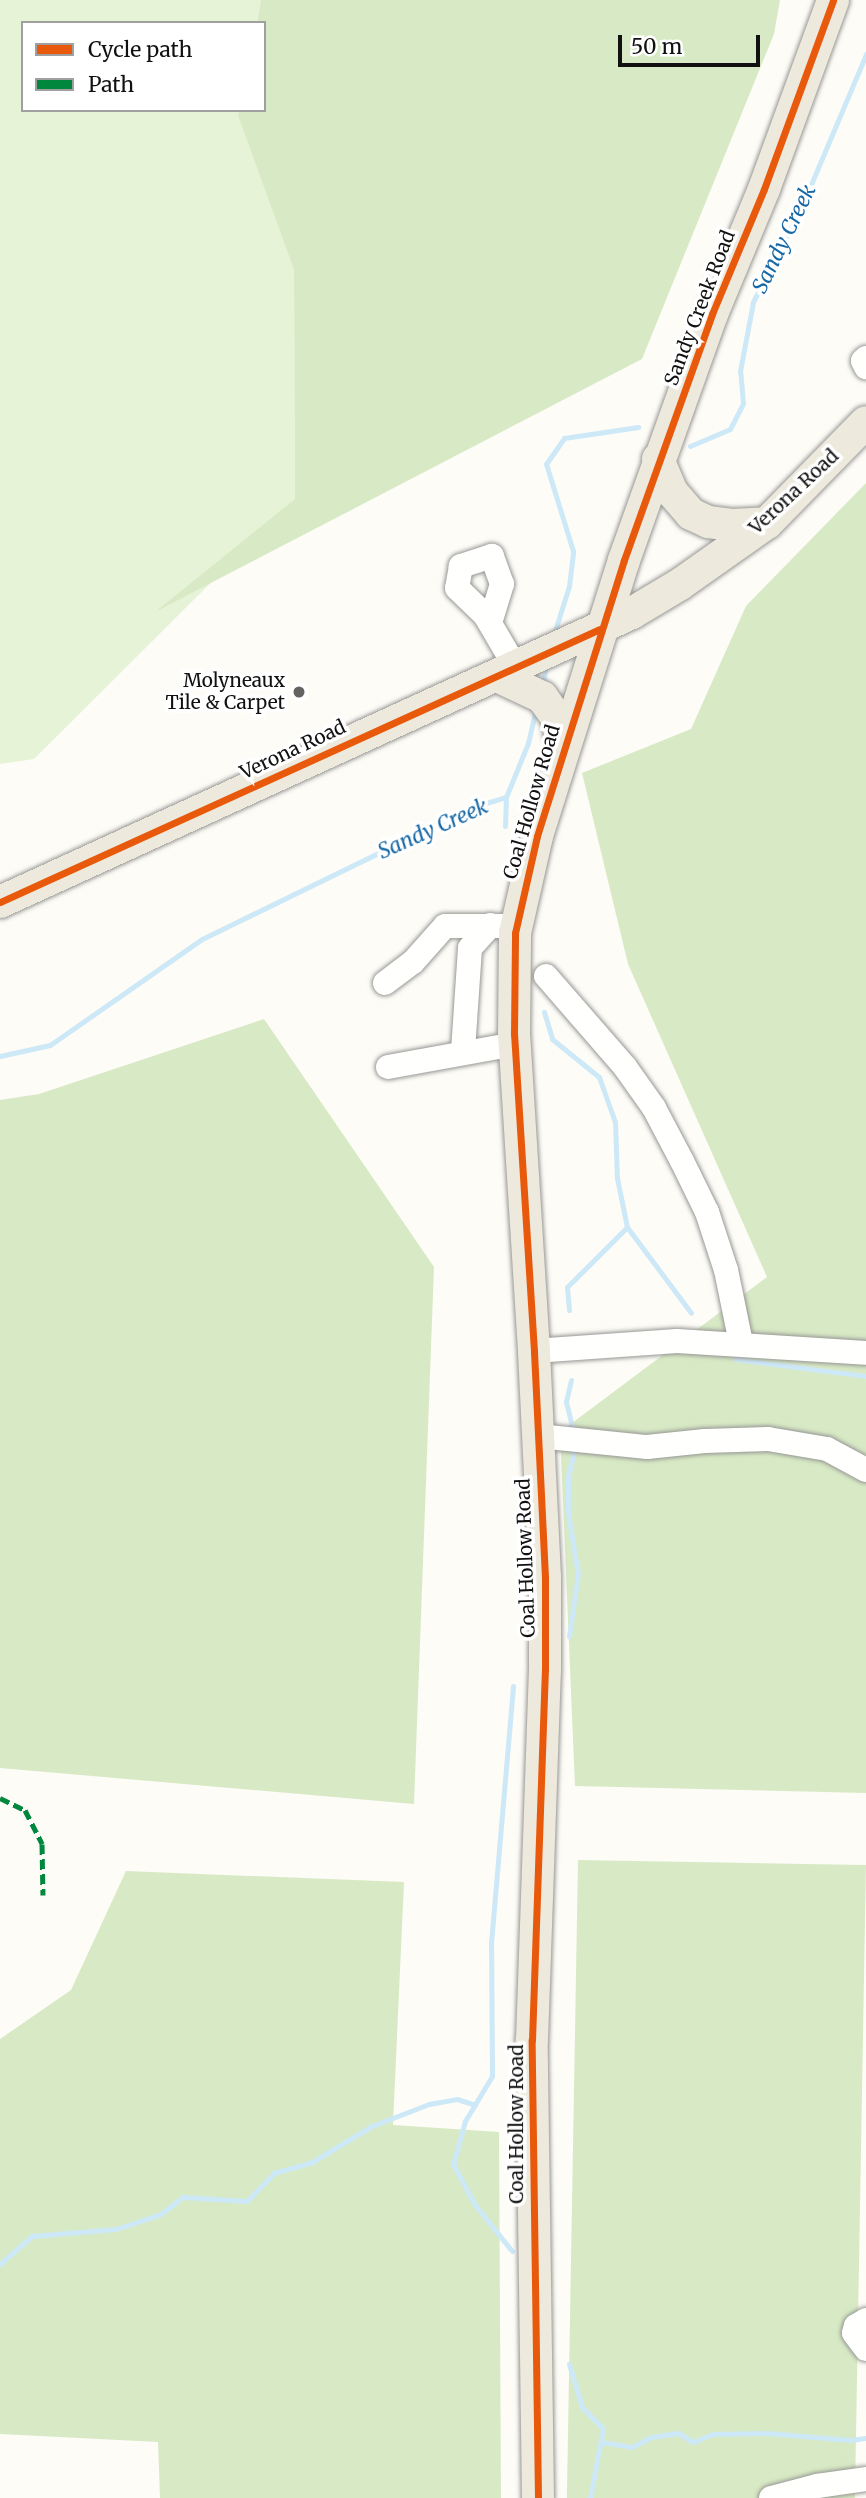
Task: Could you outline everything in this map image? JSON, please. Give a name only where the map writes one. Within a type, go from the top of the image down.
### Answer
[{"type":"main road","name":"Sandy Creek Road","points":[[600,629],[658,459],[712,314],[764,189],[833,0]]},
{"type":"main road","name":"Verona Road","points":[[0,902],[532,675],[600,629],[679,585],[767,523],[866,422]]},
{"type":"main road","points":[[658,459],[672,492],[691,514],[708,522],[732,525],[767,523]]},
{"type":"main road","name":"Coal Hollow Road","points":[[538,2498],[532,2040],[545,1670],[545,1577],[560,1439],[534,1351],[512,977],[504,925],[537,836],[600,629]]},
{"type":"main road","points":[[532,675],[556,718],[564,748]]},
{"type":"street","points":[[866,358],[863,361],[866,367]]},
{"type":"street","points":[[490,623],[532,675]]},
{"type":"street","points":[[385,983],[413,962],[445,926],[504,925]]},
{"type":"street","points":[[463,1051],[470,948],[504,925]]},
{"type":"street","points":[[546,976],[625,1067],[654,1108],[708,1212],[726,1270],[741,1343]]},
{"type":"street","points":[[388,1067],[463,1051],[514,1044]]},
{"type":"street","points":[[534,1351],[677,1340],[866,1353]]},
{"type":"street","points":[[560,1439],[647,1447],[705,1441],[768,1439],[827,1449],[866,1470]]},
{"type":"street","points":[[866,2320],[856,2326],[854,2333],[866,2349]]},
{"type":"street","points":[[771,2498],[866,2479]]},
{"type":"green space","points":[[0,0],[261,0],[257,21],[21,21],[21,112],[239,112],[294,270],[295,499],[34,759],[0,764]]},
{"type":"green space","points":[[261,0],[780,0],[774,34],[642,359],[155,612],[295,499],[294,270],[238,116],[239,112],[266,112],[266,21],[257,21]]},
{"type":"green space","points":[[866,483],[866,1793],[575,1786],[560,1432],[767,1277],[628,964],[582,773],[691,729],[746,606]]},
{"type":"green space","points":[[264,1019],[434,1267],[414,1804],[0,1768],[0,1100],[39,1094]]},
{"type":"green space","points":[[578,1860],[866,1865],[855,2498],[567,2498]]},
{"type":"green space","points":[[126,1871],[404,1882],[393,2125],[499,2132],[501,2498],[160,2498],[158,2442],[0,2434],[0,2039],[71,1990]]},
{"type":"waterway","name":"Sandy Creek","points":[[690,446],[730,429],[743,403],[740,371],[753,302],[804,201],[866,54]]},
{"type":"waterway","name":"Sandy Creek","points":[[553,637],[569,586],[573,551],[546,464],[564,438],[638,427]]},
{"type":"waterway","name":"Sandy Creek","points":[[542,685],[547,664]]},
{"type":"waterway","name":"Sandy Creek","points":[[0,1056],[50,1045],[202,939],[473,807],[506,797],[528,743],[536,708]]},
{"type":"waterway","points":[[505,826],[506,797]]},
{"type":"waterway","points":[[544,1012],[552,1039],[599,1077],[615,1122],[617,1178],[627,1227],[691,1313]]},
{"type":"waterway","points":[[569,1310],[567,1287],[627,1227]]},
{"type":"waterway","points":[[735,1359],[866,1376]]},
{"type":"waterway","points":[[571,1380],[566,1402],[574,1433]]},
{"type":"waterway","points":[[569,1636],[578,1574],[568,1513],[568,1477],[575,1446]]},
{"type":"waterway","points":[[512,2251],[475,2205],[453,2164],[465,2121],[492,2076],[491,1943],[513,1686]]},
{"type":"waterway","points":[[0,2264],[32,2236],[116,2229],[161,2214],[183,2197],[247,2201],[274,2173],[312,2162],[372,2126],[429,2104],[457,2099],[475,2105]]},
{"type":"waterway","points":[[569,2364],[582,2407],[603,2429],[590,2498]]},
{"type":"waterway","points":[[601,2442],[632,2447],[652,2437],[678,2433],[693,2442],[713,2434],[767,2433],[850,2440],[866,2438]]},
{"type":"marked path","points":[[0,1798],[25,1810],[42,1844],[43,1895]]},
{"type":"cycle path","points":[[538,2498],[532,2040],[545,1670],[545,1577],[514,1034],[515,933],[537,836],[624,560],[712,314],[764,189],[833,0]]},
{"type":"cycle path","points":[[0,902],[600,629]]},
{"type":"place","name":"Molyneaux Tile & Carpet","points":[[299,692]]}]
